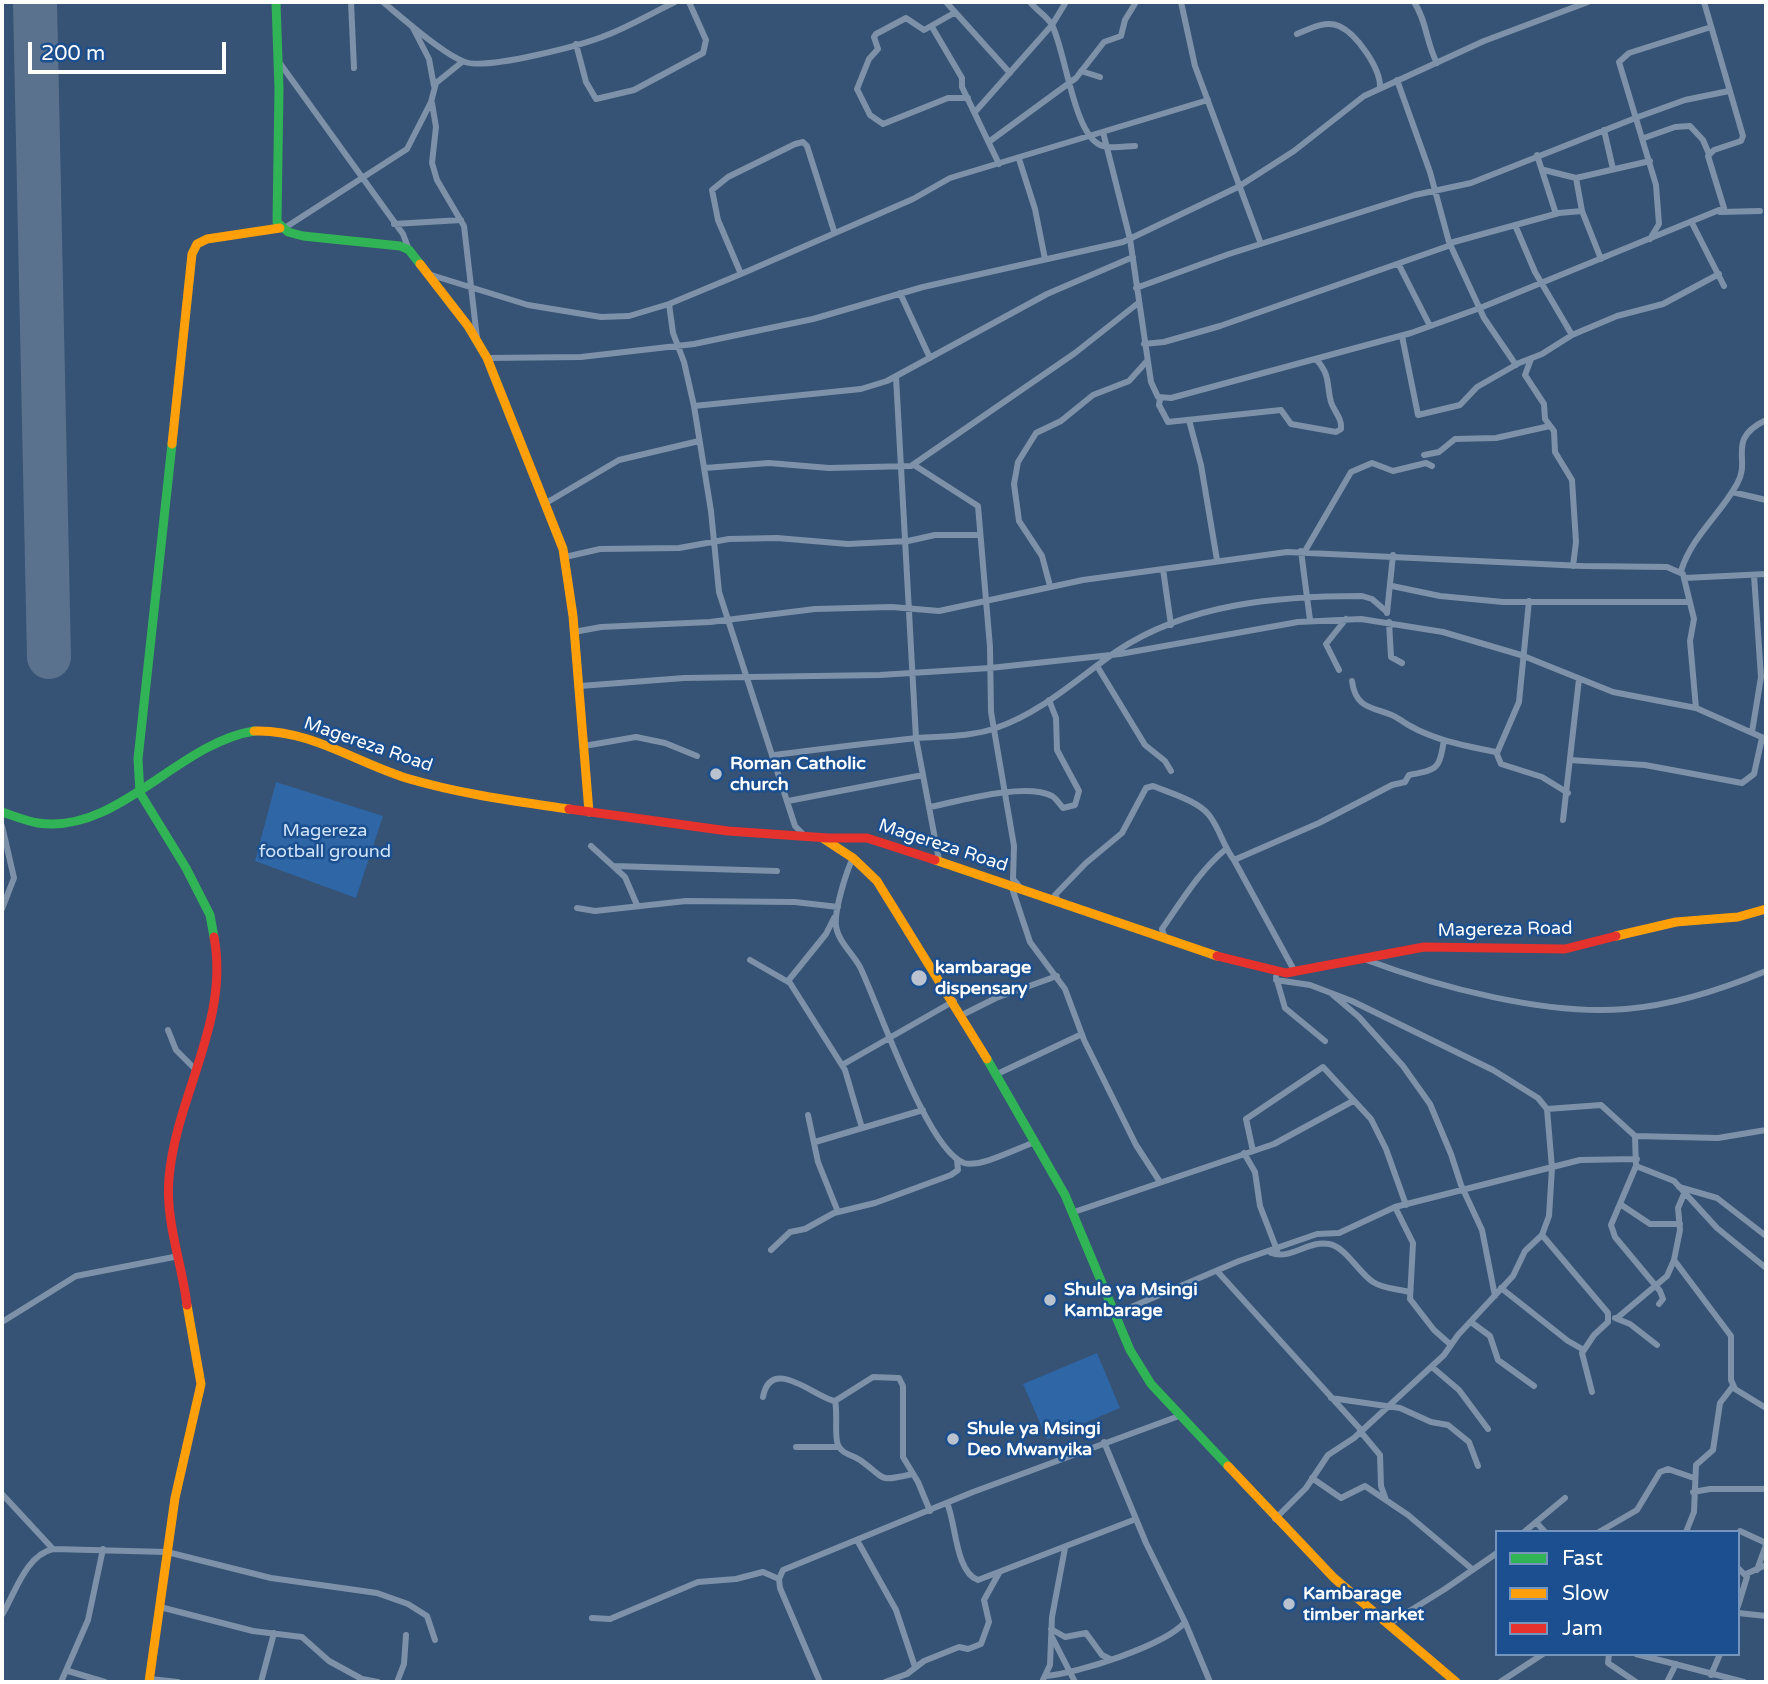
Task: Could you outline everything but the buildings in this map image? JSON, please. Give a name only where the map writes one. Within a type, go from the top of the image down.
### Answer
[{"type":"street","points":[[276,2],[276,214],[282,228]]},
{"type":"street","points":[[351,2],[354,68]]},
{"type":"street","points":[[383,2],[462,62],[496,63],[610,34],[675,2]]},
{"type":"street","points":[[576,44],[586,82],[596,99],[627,93],[703,53],[706,40],[689,2]]},
{"type":"street","points":[[946,2],[1010,73]]},
{"type":"street","points":[[1030,2],[1052,25],[1077,112],[1088,135],[1107,147],[1136,146]]},
{"type":"street","points":[[975,112],[1052,25],[1066,2]]},
{"type":"street","points":[[990,141],[1070,82],[1104,42],[1122,34],[1125,20],[1136,2]]},
{"type":"street","points":[[1181,2],[1192,55],[1261,244]]},
{"type":"street","points":[[1414,2],[1423,16],[1428,42],[1437,63]]},
{"type":"street","points":[[487,358],[581,357],[677,346],[813,319],[900,293],[1130,239],[1238,187],[1294,151],[1350,104],[1397,79],[1484,41],[1588,2]]},
{"type":"street","points":[[1704,2],[1742,139],[1709,153]]},
{"type":"street","points":[[954,13],[932,27],[920,29],[905,18],[876,34],[877,51],[857,83],[860,99],[874,121],[884,124],[948,98],[968,98]]},
{"type":"street","points":[[411,23],[429,59],[434,86],[432,103],[435,117],[432,159],[435,173],[461,220],[477,340]]},
{"type":"street","points":[[1297,34],[1320,25],[1339,26],[1354,39],[1376,69],[1380,88]]},
{"type":"street","points":[[932,27],[962,78],[961,85],[999,164]]},
{"type":"street","points":[[1650,239],[1659,224],[1650,161],[1619,66],[1620,60],[1671,37],[1711,27]]},
{"type":"street","points":[[278,59],[364,178],[405,238],[409,250],[477,340],[487,358],[565,557],[589,812]]},
{"type":"street","points":[[434,86],[439,78],[462,62]]},
{"type":"street","points":[[1081,71],[1100,77]]},
{"type":"street","points":[[1397,79],[1450,244],[1480,308],[1516,365]]},
{"type":"street","points":[[1136,288],[1261,244],[1434,190],[1471,183],[1637,117],[1685,100],[1730,91]]},
{"type":"street","points":[[428,274],[528,305],[601,317],[629,316],[669,304],[741,274],[834,231],[913,199],[950,178],[1208,100]]},
{"type":"street","points":[[178,1682],[149,1681],[175,1498],[201,1384],[179,1256],[169,1216],[169,1178],[177,1133],[216,1000],[216,946],[212,924],[196,885],[139,793],[138,773],[192,254],[197,244],[207,239],[282,228],[364,178],[407,149],[432,103]]},
{"type":"street","points":[[1160,398],[1181,396],[1402,336],[1480,308],[1692,223],[1725,206],[1709,153],[1703,140],[1690,126],[1675,127],[1644,138]]},
{"type":"street","points":[[1604,130],[1613,169]]},
{"type":"street","points":[[1103,132],[1130,239],[1137,304],[1152,386],[1160,398],[1159,405],[1168,422],[1281,410],[1293,425],[1339,431],[1342,422],[1331,402],[1329,381],[1316,359]]},
{"type":"street","points":[[741,274],[723,236],[712,190],[728,177],[795,144],[806,144],[834,231]]},
{"type":"street","points":[[1537,155],[1556,214]]},
{"type":"street","points":[[1019,159],[1035,209],[1045,259]]},
{"type":"street","points":[[1544,170],[1576,178],[1650,161]]},
{"type":"street","points":[[1576,178],[1582,211],[1601,259]]},
{"type":"street","points":[[1144,344],[1164,342],[1205,330],[1356,276],[1399,265],[1450,244],[1556,214],[1582,211]]},
{"type":"street","points":[[1714,213],[1760,211]]},
{"type":"street","points":[[394,224],[461,220]]},
{"type":"street","points":[[1692,223],[1724,286]]},
{"type":"street","points":[[1514,225],[1541,282],[1572,335]]},
{"type":"street","points":[[282,228],[326,241],[400,246],[409,250]]},
{"type":"street","points":[[694,406],[861,388],[896,377],[1047,294],[1133,257]]},
{"type":"street","points":[[1399,265],[1430,326]]},
{"type":"street","points":[[1402,336],[1419,416],[1463,404],[1476,387],[1572,335],[1623,314],[1663,304],[1719,274]]},
{"type":"street","points":[[900,293],[930,358]]},
{"type":"street","points":[[669,304],[677,346],[694,406],[705,468],[719,592],[795,826],[803,834]]},
{"type":"street","points":[[705,468],[769,463],[829,468],[901,468],[914,465],[991,409],[1069,358],[1137,304]]},
{"type":"street","points":[[1531,359],[1525,376],[1544,404],[1545,419],[1550,426],[1557,455],[1573,483],[1576,542],[1573,566]]},
{"type":"street","points":[[1049,586],[1042,555],[1019,520],[1014,488],[1018,462],[1036,433],[1061,421],[1093,395],[1129,381],[1147,361]]},
{"type":"street","points":[[896,377],[916,738],[939,860]]},
{"type":"street","points":[[1189,420],[1201,465],[1217,560]]},
{"type":"street","points":[[1696,708],[1690,641],[1694,619],[1683,574],[1701,531],[1732,492],[1740,477],[1743,442],[1751,428],[1766,420]]},
{"type":"street","points":[[1424,455],[1439,452],[1455,439],[1496,438],[1550,426]]},
{"type":"street","points":[[546,503],[619,460],[699,441]]},
{"type":"street","points":[[1310,620],[1303,551],[1353,470],[1373,463],[1393,471],[1424,464],[1432,466]]},
{"type":"street","points":[[914,465],[957,494],[977,503],[987,600],[994,729],[1014,850],[1013,879],[1019,886],[1012,888],[1012,894],[1030,942],[1057,976],[1068,996],[1082,1034],[1136,1145],[1160,1182]]},
{"type":"street","points":[[1732,492],[1766,499]]},
{"type":"street","points":[[565,557],[600,550],[679,548],[715,541],[777,538],[848,544],[935,535],[980,535]]},
{"type":"street","points":[[574,632],[601,627],[727,619],[815,609],[951,609],[1049,586],[1217,560],[1303,551],[1573,566],[1667,567],[1683,574],[1766,574]]},
{"type":"street","points":[[1393,555],[1387,622],[1391,657],[1402,663]]},
{"type":"street","points":[[1163,569],[1171,625]]},
{"type":"street","points":[[1752,732],[1761,677],[1754,575]]},
{"type":"street","points":[[1391,586],[1440,596],[1503,602],[1689,602]]},
{"type":"street","points":[[774,755],[916,738],[951,737],[994,729],[1049,700],[1112,655],[1171,625],[1257,600],[1307,596],[1369,596],[1387,612]]},
{"type":"street","points":[[1529,601],[1521,655],[1523,666],[1519,702],[1497,753],[1501,764],[1542,777],[1568,793]]},
{"type":"street","points":[[579,686],[665,679],[912,673],[990,668],[1112,655],[1310,620],[1346,619],[1387,622],[1443,632],[1521,655],[1613,692],[1696,708],[1764,739],[1754,774],[1742,783],[1645,765],[1570,760]]},
{"type":"street","points":[[1339,670],[1328,654],[1326,644],[1346,619]]},
{"type":"street","points":[[1097,666],[1145,745],[1165,761],[1171,771]]},
{"type":"street","points":[[1563,820],[1579,679]]},
{"type":"street","points":[[1352,681],[1356,695],[1372,709],[1444,740],[1497,753]]},
{"type":"street","points":[[930,807],[1004,792],[1034,791],[1051,796],[1063,808],[1077,804],[1079,791],[1060,759],[1056,718],[1049,700]]},
{"type":"street","name":"Magereza Road","points":[[2,813],[28,822],[65,822],[107,809],[139,793],[206,747],[240,733],[267,731],[303,738],[384,770],[478,796],[754,833],[803,834],[824,839],[864,837],[1019,886],[1276,976],[1424,947],[1565,949],[1667,924],[1738,917],[1766,909]]},
{"type":"street","points":[[584,746],[636,737],[665,743],[697,756]]},
{"type":"street","points":[[1234,860],[1311,827],[1392,785],[1405,782],[1409,775],[1436,768],[1440,763],[1444,740]]},
{"type":"street","points":[[788,801],[923,775]]},
{"type":"street","points":[[1058,900],[1055,895],[1076,873],[1122,834],[1149,786],[1207,812],[1295,972]]},
{"type":"street","points":[[2,826],[14,878],[2,909]]},
{"type":"street","points":[[824,839],[853,858],[877,881],[894,903],[954,1001],[1073,1212],[1136,1363],[1179,1416],[1334,1578],[1456,1682]]},
{"type":"street","points":[[591,846],[628,881],[637,905]]},
{"type":"street","points":[[1165,938],[1162,929],[1171,915],[1209,864],[1226,849]]},
{"type":"street","points":[[788,981],[826,933],[838,910],[853,858]]},
{"type":"street","points":[[614,866],[777,872]]},
{"type":"street","points":[[577,908],[595,911],[686,901],[794,902],[838,910]]},
{"type":"street","points":[[838,910],[838,931],[860,968],[923,1110],[945,1147],[957,1160],[976,1164],[1035,1142]]},
{"type":"street","points":[[1362,958],[1390,969],[1480,992],[1540,1006],[1580,1009],[1634,1008],[1707,992],[1766,971]]},
{"type":"street","points":[[750,960],[788,981],[842,1065],[862,1128]]},
{"type":"street","points":[[962,1015],[1032,983],[1057,976]]},
{"type":"street","points":[[1275,1519],[1306,1488],[1328,1455],[1361,1431],[1432,1367],[1514,1276],[1529,1246],[1542,1235],[1549,1216],[1552,1168],[1547,1109],[1522,1087],[1469,1057],[1332,993],[1276,976]]},
{"type":"street","points":[[1276,976],[1285,1007],[1325,1041]]},
{"type":"street","points":[[1332,993],[1364,1023],[1422,1092],[1437,1119],[1463,1190],[1482,1230],[1495,1296]]},
{"type":"street","points":[[842,1065],[954,1001]]},
{"type":"street","points":[[168,1030],[176,1050],[196,1070]]},
{"type":"street","points":[[995,1074],[1082,1034]]},
{"type":"street","points":[[1253,1151],[1246,1119],[1322,1067],[1367,1115],[1383,1142],[1406,1205]]},
{"type":"street","points":[[1073,1212],[1286,1139],[1353,1101]]},
{"type":"street","points":[[1547,1109],[1601,1105],[1634,1136],[1637,1163],[1612,1220],[1612,1231],[1656,1285],[1663,1297],[1659,1304]]},
{"type":"street","points":[[815,1142],[923,1110]]},
{"type":"street","points":[[808,1115],[820,1168],[838,1212]]},
{"type":"street","points":[[1634,1136],[1718,1138],[1766,1130]]},
{"type":"street","points":[[1244,1153],[1255,1172],[1260,1206],[1273,1251]]},
{"type":"street","points":[[771,1250],[790,1232],[805,1229],[838,1212],[865,1206],[939,1181],[957,1172],[957,1160]]},
{"type":"street","points":[[1115,1314],[1217,1271],[1317,1234],[1339,1233],[1395,1207],[1580,1160],[1637,1163],[1668,1177],[1717,1228],[1766,1268]]},
{"type":"street","points":[[1679,1187],[1717,1198],[1766,1236]]},
{"type":"street","points":[[1592,1392],[1583,1358],[1584,1350],[1613,1318],[1670,1272],[1680,1224],[1678,1208],[1684,1194]]},
{"type":"street","points":[[1620,1204],[1655,1226],[1680,1224]]},
{"type":"street","points":[[1395,1207],[1413,1243],[1409,1292],[1414,1306],[1437,1334],[1451,1345]]},
{"type":"street","points":[[1542,1235],[1613,1318],[1657,1345]]},
{"type":"street","points":[[1273,1251],[1289,1254],[1316,1244],[1333,1245],[1375,1284],[1391,1290],[1409,1292]]},
{"type":"street","points":[[2,1322],[76,1276],[179,1256]]},
{"type":"street","points":[[1674,1259],[1732,1339],[1733,1386],[1738,1393],[1766,1408]]},
{"type":"street","points":[[1217,1271],[1380,1455],[1381,1486],[1387,1500]]},
{"type":"street","points":[[1501,1288],[1568,1341],[1584,1350]]},
{"type":"street","points":[[1471,1322],[1490,1336],[1498,1360],[1534,1386]]},
{"type":"street","points":[[1432,1367],[1459,1390],[1488,1429]]},
{"type":"street","points":[[763,1397],[770,1384],[789,1379],[826,1400],[835,1401],[871,1378],[899,1378],[902,1387],[902,1454],[930,1511]]},
{"type":"street","points":[[1687,1530],[1693,1516],[1696,1465],[1713,1450],[1720,1403],[1733,1386]]},
{"type":"street","points":[[1331,1398],[1400,1408],[1431,1422],[1453,1427],[1469,1441],[1478,1466]]},
{"type":"street","points":[[835,1401],[839,1447]]},
{"type":"street","points":[[779,1579],[789,1566],[1104,1442],[1179,1416]]},
{"type":"street","points":[[1104,1442],[1136,1520],[1185,1622],[1210,1682]]},
{"type":"street","points":[[796,1447],[839,1447],[881,1478],[892,1479],[913,1474]]},
{"type":"street","points":[[1602,1530],[1637,1510],[1660,1472],[1668,1469],[1694,1478]]},
{"type":"street","points":[[1312,1478],[1341,1498],[1364,1485],[1387,1500],[1472,1569]]},
{"type":"street","points":[[1693,1492],[1766,1489]]},
{"type":"street","points":[[2,1494],[54,1549]]},
{"type":"street","points":[[1526,1530],[1564,1498]]},
{"type":"street","points":[[947,1503],[956,1542],[972,1577],[978,1580],[1136,1520]]},
{"type":"street","points":[[1535,1522],[1543,1530]]},
{"type":"street","points":[[1740,1531],[1766,1544],[1758,1570]]},
{"type":"street","points":[[856,1540],[896,1610],[915,1667]]},
{"type":"street","points":[[1065,1548],[1044,1679],[1070,1673],[1159,1641],[1185,1622]]},
{"type":"street","points":[[2,1615],[36,1557],[54,1549],[167,1552],[271,1578],[377,1593],[421,1611],[430,1620],[435,1640]]},
{"type":"street","points":[[61,1682],[88,1620],[103,1549]]},
{"type":"street","points":[[1387,1625],[1495,1554]]},
{"type":"street","points":[[1746,1574],[1766,1565]]},
{"type":"street","points":[[1740,1570],[1746,1574]]},
{"type":"street","points":[[592,1618],[604,1621],[698,1582],[736,1579],[763,1572],[779,1579],[820,1682]]},
{"type":"street","points":[[886,1682],[959,1647],[968,1649],[981,1644],[989,1622],[984,1600],[999,1573]]},
{"type":"street","points":[[1740,1598],[1746,1574]]},
{"type":"street","points":[[160,1607],[239,1628],[302,1637],[328,1661],[362,1679],[378,1682]]},
{"type":"street","points":[[1740,1613],[1766,1616]]},
{"type":"street","points":[[1051,1632],[1065,1637],[1086,1633],[1102,1655],[1110,1659]]},
{"type":"street","points":[[1051,1632],[1075,1682]]},
{"type":"street","points":[[261,1682],[274,1633]]},
{"type":"street","points":[[397,1682],[407,1652],[406,1635]]},
{"type":"street","points":[[1500,1682],[1540,1656]]},
{"type":"street","points":[[1609,1656],[1608,1663],[1636,1682]]},
{"type":"street","points":[[1644,1656],[1744,1682]]},
{"type":"street","points":[[1712,1675],[1719,1656]]},
{"type":"street","points":[[1667,1682],[1676,1664]]},
{"type":"street","points":[[68,1671],[106,1682]]},
{"type":"green space","name":"Magereza football ground","points":[[276,782],[383,816],[356,898],[255,861]]},
{"type":"green space","points":[[1097,1353],[1120,1408],[1047,1439],[1023,1384]]},
{"type":"runway","points":[[35,2],[49,657]]},
{"type":"traffic: fast","points":[[276,2],[279,89],[277,222],[288,232],[303,236],[400,246],[409,250],[420,264]]},
{"type":"traffic: fast","points":[[172,444],[138,759],[140,793],[186,868],[210,915],[214,937]]},
{"type":"traffic: fast","points":[[2,812],[38,823],[67,823],[94,815],[121,802],[199,752],[226,739],[254,731]]},
{"type":"traffic: fast","points":[[987,1059],[1065,1195],[1130,1350],[1151,1384],[1228,1466]]},
{"type":"traffic: slow","points":[[172,444],[192,254],[197,244],[207,239],[280,228]]},
{"type":"traffic: slow","points":[[420,264],[468,326],[487,358],[563,549],[573,616],[589,812]]},
{"type":"traffic: slow","points":[[254,731],[294,735],[426,784],[569,809]]},
{"type":"traffic: slow","points":[[824,839],[853,858],[877,881],[987,1059]]},
{"type":"traffic: slow","points":[[935,860],[1217,956]]},
{"type":"traffic: slow","points":[[1616,936],[1676,922],[1738,917],[1766,909]]},
{"type":"traffic: slow","points":[[149,1682],[175,1498],[201,1384],[187,1305]]},
{"type":"traffic: slow","points":[[1228,1466],[1334,1578],[1456,1682]]},
{"type":"traffic: jam","points":[[569,809],[728,831],[867,838],[935,860]]},
{"type":"traffic: jam","points":[[1217,956],[1286,973],[1424,947],[1565,949],[1616,936]]},
{"type":"traffic: jam","points":[[187,1305],[169,1210],[169,1178],[181,1118],[209,1029],[215,999],[217,968],[214,937]]},
{"type":"place","name":"Roman Catholic church","points":[[716,774]]},
{"type":"place","name":"kambarage dispensary","points":[[919,978]]},
{"type":"place","name":"Shule ya Msingi Kambarage","points":[[1050,1300]]},
{"type":"place","name":"Shule ya Msingi Deo Mwanyika","points":[[953,1439]]},
{"type":"place","name":"Kambarage timber market","points":[[1289,1604]]}]
